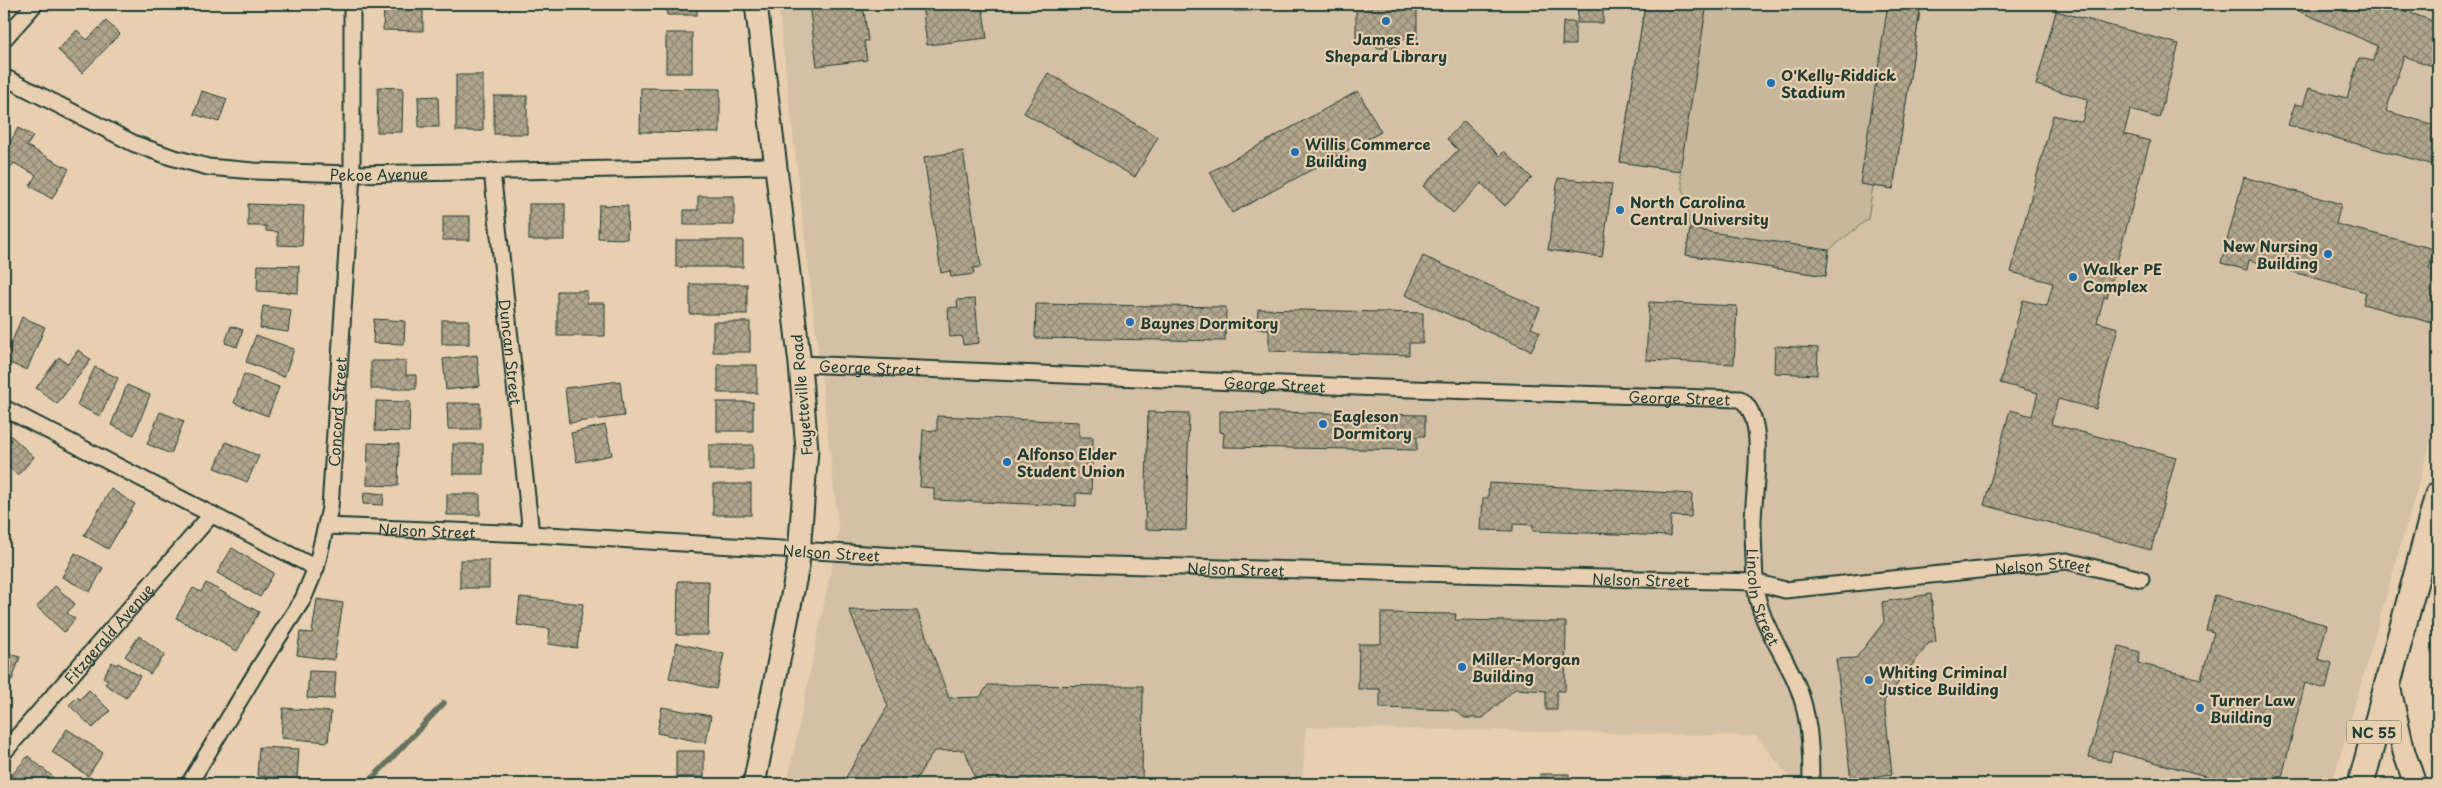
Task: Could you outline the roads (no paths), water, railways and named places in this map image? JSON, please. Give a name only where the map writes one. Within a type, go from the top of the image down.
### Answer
[{"type":"main road","name":"Fayetteville Road","points":[[754,784],[785,638],[800,551],[807,450],[800,364],[756,4]]},
{"type":"main road","name":"NC 55","points":[[2360,784],[2438,495]]},
{"type":"main road","points":[[2388,680],[2404,752],[2415,784]]},
{"type":"street","points":[[4,39],[35,4]]},
{"type":"street","name":"Concord Street","points":[[190,784],[260,666],[303,600],[316,568],[330,508],[352,174],[352,4]]},
{"type":"street","name":"Pekoe Avenue","points":[[4,77],[94,125],[135,144],[171,157],[208,167],[254,171],[352,174],[775,166]]},
{"type":"street","name":"Duncan Street","points":[[492,171],[531,534]]},
{"type":"street","name":"George Street","points":[[800,364],[1380,388],[1728,397],[1740,399],[1747,404]]},
{"type":"street","name":"Lincoln Street","points":[[1747,404],[1753,415],[1757,440],[1753,522],[1755,582],[1758,602],[1768,628],[1796,682],[1806,714],[1811,749],[1811,784]]},
{"type":"street","points":[[4,408],[316,568]]},
{"type":"street","name":"Fitzgerald Avenue","points":[[4,752],[212,514]]},
{"type":"street","name":"Nelson Street","points":[[326,526],[531,534],[999,562],[1755,582],[1786,590],[2067,561],[2141,579]]},
{"type":"waterway","points":[[367,784],[444,703]]},
{"type":"place","name":"James E. Shepard Library","points":[[1386,21]]},
{"type":"place","name":"O'Kelly-Riddick Stadium","points":[[1771,83]]},
{"type":"place","name":"Willis Commerce Building","points":[[1295,152]]},
{"type":"place","name":"North Carolina Central University","points":[[1620,210]]},
{"type":"place","name":"New Nursing Building","points":[[2328,254]]},
{"type":"place","name":"Walker PE Complex","points":[[2073,277]]},
{"type":"place","name":"Baynes Dormitory","points":[[1130,322]]},
{"type":"place","name":"Eagleson Dormitory","points":[[1323,424]]},
{"type":"place","name":"Alfonso Elder Student Union","points":[[1007,462]]},
{"type":"place","name":"Miller-Morgan Building","points":[[1462,667]]},
{"type":"place","name":"Whiting Criminal Justice Building","points":[[1869,680]]},
{"type":"place","name":"Turner Law Building","points":[[2200,708]]}]
